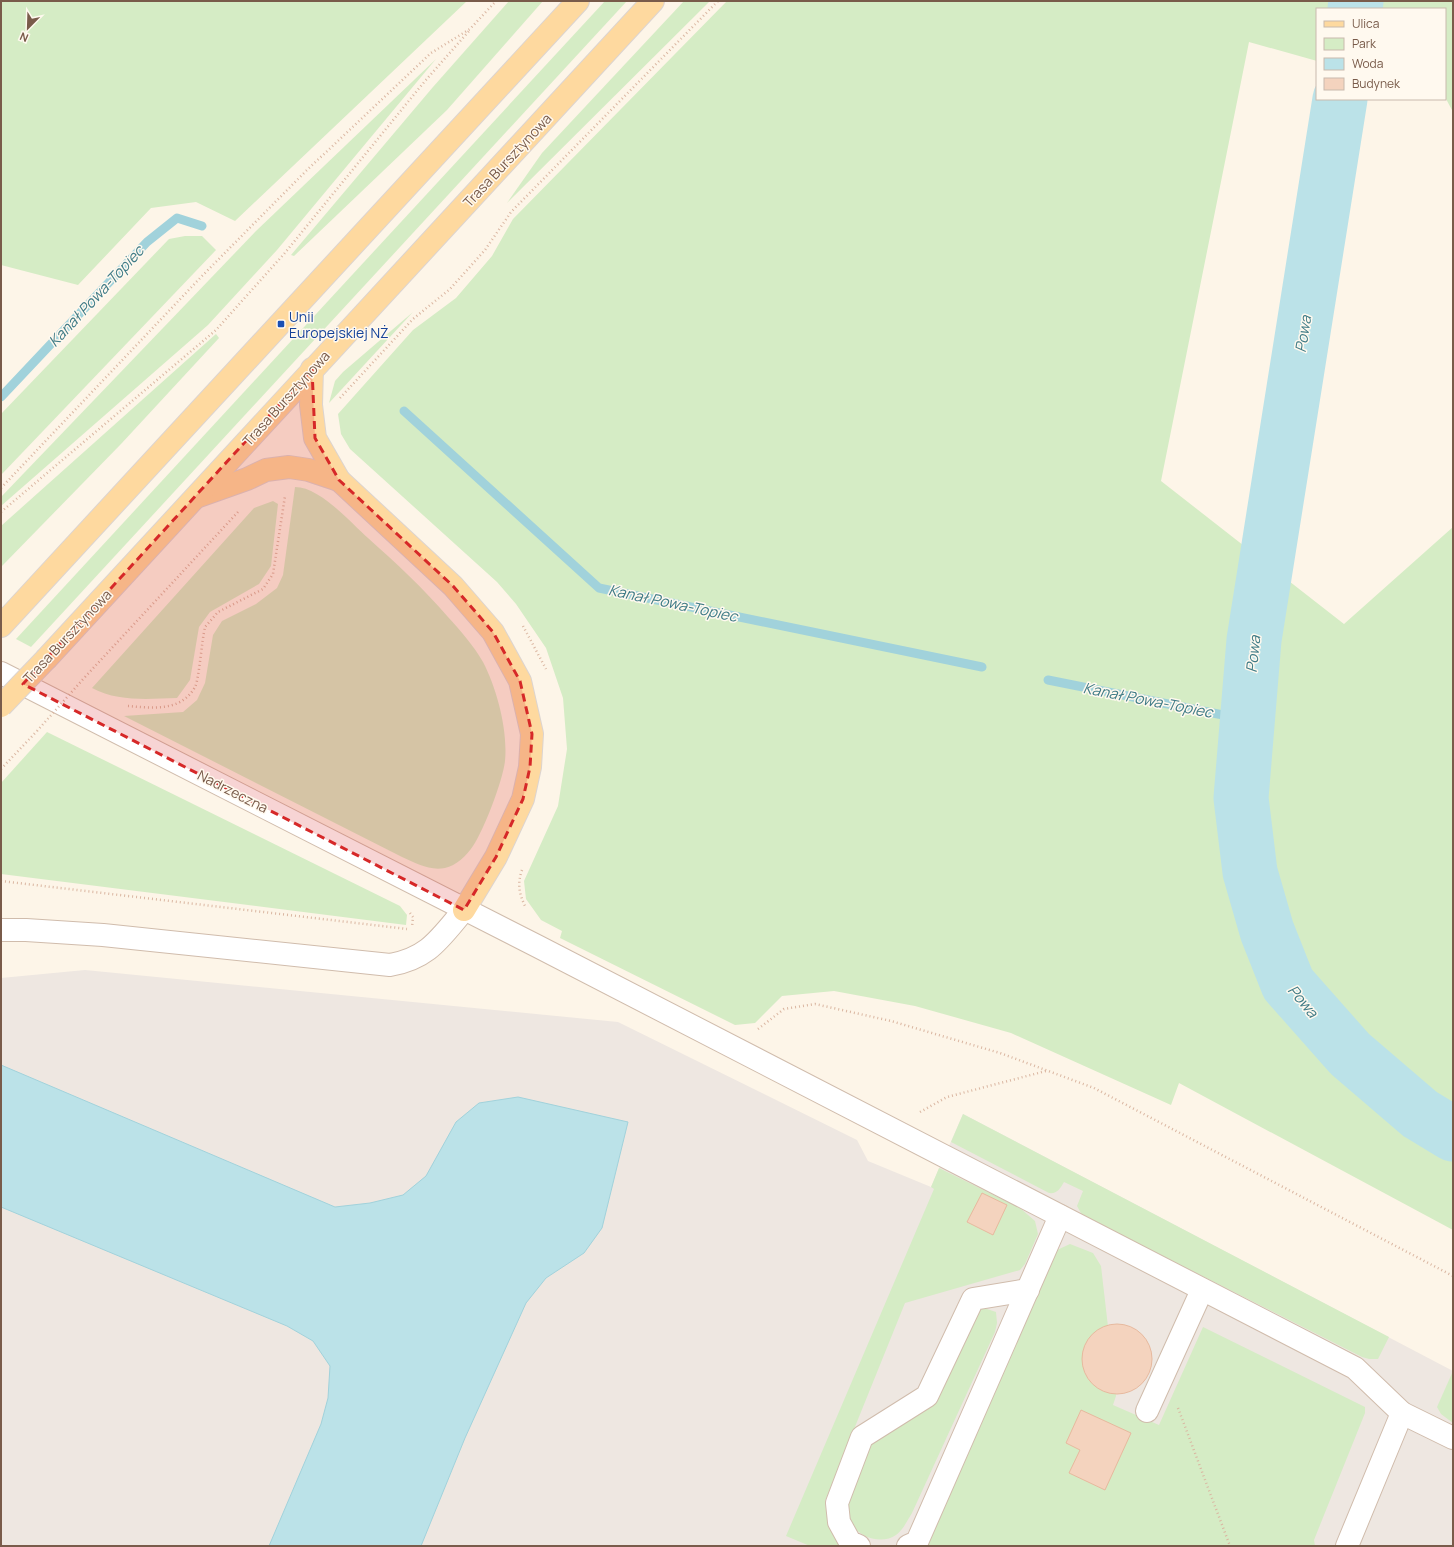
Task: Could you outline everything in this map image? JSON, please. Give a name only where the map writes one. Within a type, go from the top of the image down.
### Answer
[{"type":"main road","points":[[1,626],[578,1]]},
{"type":"main road","name":"Trasa Bursztynowa","points":[[1,706],[196,497],[312,369],[653,1]]},
{"type":"main road","points":[[312,369],[311,405],[315,438],[338,480],[452,586],[493,632],[520,681],[532,734],[530,767],[523,799],[496,857],[464,910]]},
{"type":"main road","points":[[196,497],[247,479],[266,470],[289,467],[309,470],[338,480]]},
{"type":"street","name":"Nadrzeczna","points":[[1,673],[1355,1368],[1402,1412],[1453,1438]]},
{"type":"street","points":[[1,930],[26,930],[103,935],[390,965],[406,962],[424,953],[441,938],[464,910]]},
{"type":"street","points":[[908,1546],[918,1542],[1060,1216]]},
{"type":"street","points":[[860,1546],[850,1542],[839,1522],[836,1503],[862,1437],[927,1396],[973,1299],[1028,1290]]},
{"type":"street","points":[[1147,1410],[1202,1290]]},
{"type":"street","points":[[1347,1546],[1402,1412]]},
{"type":"path","points":[[1,512],[216,330],[284,254],[416,93],[470,29],[496,1]]},
{"type":"path","points":[[337,401],[413,319],[450,289],[485,250],[511,212],[718,1]]},
{"type":"path","points":[[1,488],[202,276],[306,171],[431,53],[470,29]]},
{"type":"path","points":[[123,706],[155,708],[170,706],[183,701],[195,687],[205,627],[218,612],[263,589],[273,574],[289,467]]},
{"type":"path","points":[[1,769],[240,509]]},
{"type":"path","points":[[43,722],[50,726]]},
{"type":"path","points":[[1,881],[411,930],[412,917],[407,908]]},
{"type":"path","points":[[744,1054],[759,1027],[784,1009],[815,1004],[891,1021],[1000,1053],[1094,1088],[1453,1276]]},
{"type":"path","points":[[890,1129],[948,1097],[1048,1071]]},
{"type":"path","points":[[1157,1388],[1174,1395],[1230,1546]]},
{"type":"highlighted area","points":[[312,369],[315,438],[339,480],[453,586],[493,632],[520,681],[532,734],[530,767],[523,799],[496,857],[464,910],[23,684]]},
{"type":"shaded area","points":[[85,970],[618,1022],[857,1140],[868,1161],[931,1187],[963,1114],[1453,1371],[1453,1546],[1,1546],[1,978]]},
{"type":"green space","points":[[1,1],[467,1],[235,221],[196,202],[151,208],[78,285],[1,265]]},
{"type":"green space","points":[[509,1],[543,1],[447,110],[294,256],[291,255],[433,87]]},
{"type":"green space","points":[[605,1],[627,1],[31,647],[16,639]]},
{"type":"green space","points":[[684,1],[710,1],[507,203],[542,153]]},
{"type":"green space","points":[[727,1],[1453,1],[1453,112],[1446,99],[1446,8],[1316,8],[1316,61],[1249,42],[1161,481],[1344,624],[1453,527],[1453,1230],[1179,1083],[1171,1105],[1011,1033],[915,1006],[834,991],[782,996],[755,1023],[735,1025],[560,938],[562,931],[541,920],[526,899],[524,881],[558,806],[567,749],[563,698],[546,648],[516,604],[497,582],[350,449],[341,434],[338,414],[413,330],[456,298],[492,256],[513,219]]},
{"type":"green space","points":[[436,59],[277,250],[208,325],[1,506],[1,497],[256,231]]},
{"type":"green space","points":[[185,236],[202,236],[216,250],[1,475],[1,414],[169,239]]},
{"type":"green space","points":[[413,312],[329,403],[335,381],[343,372]]},
{"type":"green space","points":[[216,334],[219,338],[121,444],[1,567],[1,526]]},
{"type":"green space","points":[[295,487],[314,493],[334,506],[409,576],[439,606],[467,638],[483,662],[493,684],[505,736],[504,769],[492,805],[477,839],[471,849],[457,863],[449,867],[439,869],[428,867],[402,857],[124,716],[183,712],[197,700],[205,683],[213,635],[222,621],[256,604],[277,588],[283,575]]},
{"type":"green space","points":[[273,501],[278,504],[271,566],[259,584],[210,612],[199,627],[190,680],[177,698],[123,698],[112,696],[92,688],[254,508]]},
{"type":"green space","points":[[47,732],[400,906],[407,915],[406,925],[1,874],[1,783]]},
{"type":"green space","points":[[963,1114],[1389,1337],[1378,1359],[1362,1357],[1082,1215],[1077,1206],[1083,1191],[1064,1182],[1054,1193],[1049,1193],[951,1142]]},
{"type":"green space","points":[[939,1168],[1020,1208],[1035,1221],[1038,1234],[1025,1264],[1020,1270],[905,1303],[825,1501],[830,1525],[835,1536],[843,1546],[810,1546],[786,1536],[934,1189],[931,1187]]},
{"type":"green space","points":[[1070,1244],[1093,1253],[1101,1266],[1116,1396],[1113,1405],[1159,1425],[1203,1327],[1365,1407],[1365,1413],[1314,1540],[1315,1546],[923,1546],[1057,1250]]},
{"type":"green space","points":[[984,1308],[996,1312],[997,1323],[995,1332],[912,1513],[901,1531],[896,1535],[883,1540],[869,1538],[857,1530],[853,1525],[849,1516],[848,1505],[852,1486],[870,1445],[893,1427],[978,1311]]},
{"type":"green space","points":[[1453,1371],[1453,1423],[1441,1414],[1437,1407]]},
{"type":"water","points":[[1,1065],[335,1207],[370,1203],[403,1195],[426,1176],[456,1122],[479,1103],[518,1097],[628,1122],[602,1228],[584,1253],[546,1278],[526,1303],[465,1438],[421,1546],[269,1546],[321,1424],[328,1398],[330,1366],[313,1341],[287,1326],[1,1207]]},
{"type":"building","points":[[982,1193],[1007,1205],[993,1235],[967,1222]]},
{"type":"building","points":[[1110,1324],[1124,1324],[1137,1330],[1146,1339],[1150,1345],[1152,1359],[1150,1373],[1142,1384],[1131,1392],[1124,1394],[1110,1394],[1103,1392],[1092,1384],[1084,1373],[1082,1366],[1082,1352],[1084,1345],[1092,1334],[1103,1326]]},
{"type":"building","points":[[1081,1410],[1131,1433],[1105,1490],[1069,1473],[1080,1450],[1066,1443]]},
{"type":"waterway","name":"Powa","points":[[1355,8],[1356,1]]},
{"type":"waterway","name":"Powa","points":[[1340,100],[1254,640],[1241,798],[1250,872],[1267,931],[1288,984],[1350,1054],[1420,1114],[1453,1134]]},
{"type":"waterway","name":"Kanał Powa-Topiec","points":[[1,397],[147,242],[177,218],[202,226]]},
{"type":"waterway","name":"Kanał Powa-Topiec","points":[[404,411],[599,588],[982,667]]},
{"type":"waterway","name":"Kanał Powa-Topiec","points":[[1048,680],[1248,720]]},
{"type":"place","name":"Unii Europejskiej NŻ","points":[[281,324]]}]
